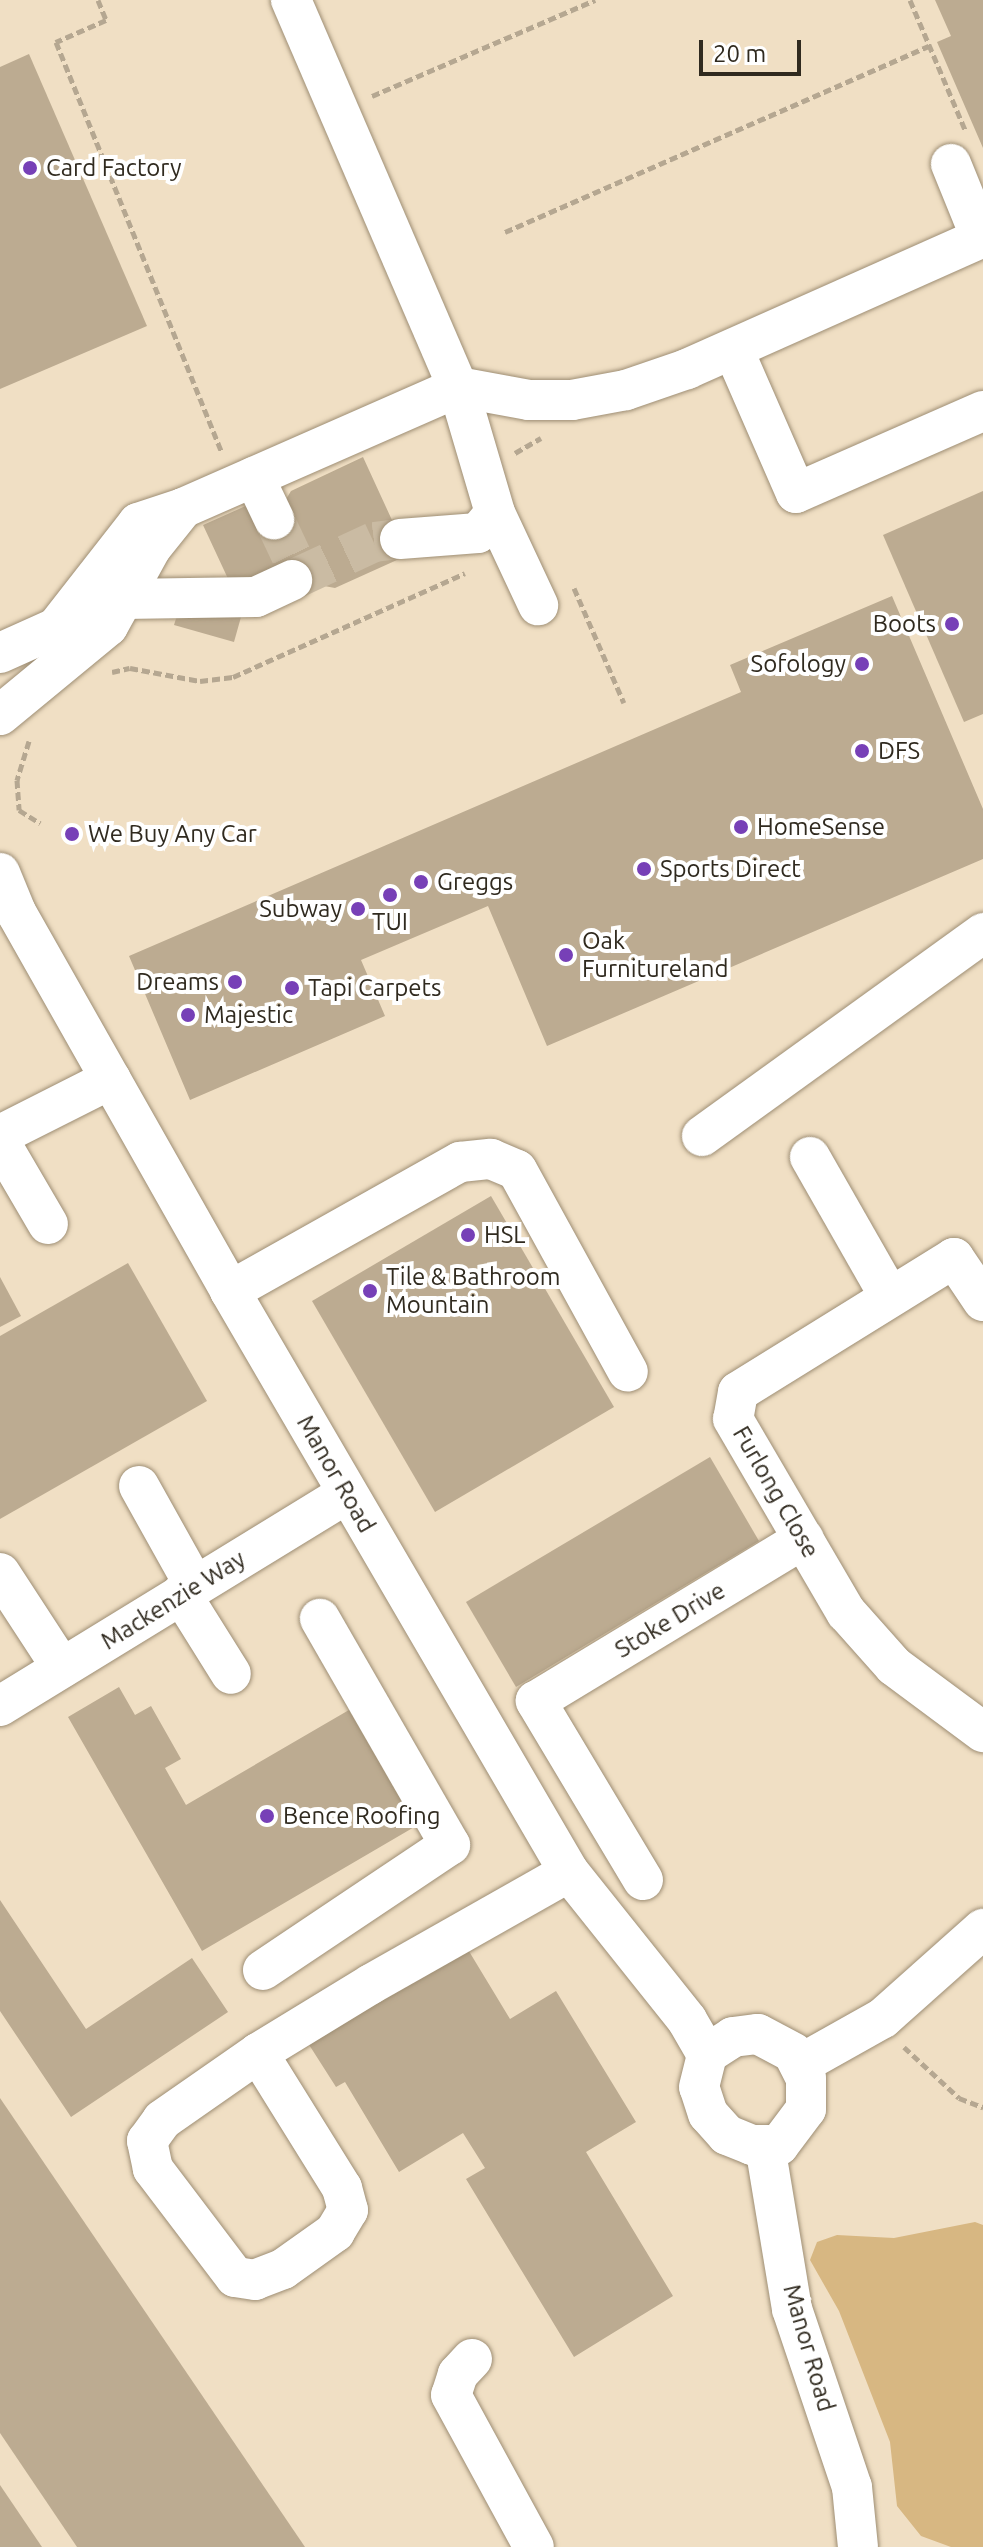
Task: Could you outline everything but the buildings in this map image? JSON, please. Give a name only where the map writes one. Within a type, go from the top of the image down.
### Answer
[{"type":"street","points":[[291,0],[458,387],[495,513],[531,590]]},
{"type":"street","points":[[0,653],[56,628],[138,523],[183,508],[458,387],[529,400],[572,400],[626,390],[733,349],[982,238],[961,154]]},
{"type":"street","points":[[733,349],[796,493],[983,411]]},
{"type":"street","points":[[244,481],[274,519]]},
{"type":"street","points":[[16,724],[88,647],[123,599],[151,548],[183,508]]},
{"type":"street","points":[[400,539],[478,533],[495,513]]},
{"type":"street","points":[[123,599],[256,597],[292,580]]},
{"type":"street","name":"Manor Road","points":[[0,873],[16,912],[230,1291],[569,1872],[687,2020],[707,2054]]},
{"type":"street","points":[[702,1136],[983,933]]},
{"type":"street","points":[[0,1135],[111,1079]]},
{"type":"street","points":[[0,1142],[48,1224]]},
{"type":"street","points":[[810,1157],[890,1297]]},
{"type":"street","points":[[230,1291],[460,1162],[491,1159],[517,1170],[628,1372]]},
{"type":"street","name":"Furlong Close","points":[[983,1301],[954,1258],[738,1392],[733,1419],[846,1612],[894,1666],[983,1732]]},
{"type":"street","points":[[139,1486],[231,1674]]},
{"type":"street","name":"Mackenzie Way","points":[[0,1706],[347,1493]]},
{"type":"street","name":"Stoke Drive","points":[[643,1880],[536,1701],[804,1539]]},
{"type":"street","points":[[0,1573],[62,1668]]},
{"type":"street","points":[[263,1970],[450,1845],[320,1619]]},
{"type":"street","points":[[258,2053],[342,2188],[348,2210],[335,2232],[283,2269],[255,2280],[235,2277],[153,2169],[147,2141],[162,2120],[258,2053],[569,1872]]},
{"type":"street","points":[[801,2064],[883,2018],[983,1929]]},
{"type":"street","points":[[758,2034],[783,2043],[801,2064],[806,2109],[791,2135],[765,2146],[727,2135],[708,2114],[699,2087],[707,2054],[733,2037],[758,2034]]},
{"type":"street","name":"Manor Road","points":[[765,2146],[792,2309],[852,2487],[858,2547]]},
{"type":"street","points":[[472,2359],[458,2374],[451,2395],[534,2547]]},
{"type":"path","points":[[98,0],[106,20],[56,42],[244,481]]},
{"type":"path","points":[[338,111],[595,0]]},
{"type":"path","points":[[910,0],[929,46],[961,154]]},
{"type":"path","points":[[505,232],[929,46]]},
{"type":"path","points":[[513,460],[522,446],[554,436]]},
{"type":"path","points":[[103,676],[130,668],[200,681],[233,677],[480,567],[505,582],[531,590]]},
{"type":"path","points":[[569,577],[624,703]]},
{"type":"path","points":[[16,724],[19,810],[40,823]]},
{"type":"path","points":[[883,2018],[896,2040],[959,2098],[983,2107]]},
{"type":"shaded area","points":[[975,2222],[983,2225],[983,2547],[951,2547],[921,2536],[897,2506],[890,2442],[839,2311],[810,2260],[817,2242],[837,2235],[894,2238]]},
{"type":"tunnel","points":[[274,519],[301,576]]},
{"type":"tunnel","points":[[292,580],[374,542],[400,539]]},
{"type":"place","name":"Card Factory","points":[[30,168]]},
{"type":"place","name":"Boots","points":[[952,624]]},
{"type":"place","name":"Sofology","points":[[862,664]]},
{"type":"place","name":"DFS","points":[[862,751]]},
{"type":"place","name":"HomeSense","points":[[741,827]]},
{"type":"place","name":"We Buy Any Car","points":[[72,834]]},
{"type":"place","name":"Sports Direct","points":[[644,869]]},
{"type":"place","name":"Greggs","points":[[421,882]]},
{"type":"place","name":"TUI","points":[[390,895]]},
{"type":"place","name":"Subway","points":[[358,909]]},
{"type":"place","name":"Oak Furnitureland","points":[[566,955]]},
{"type":"place","name":"Dreams","points":[[235,982]]},
{"type":"place","name":"Tapi Carpets","points":[[292,988]]},
{"type":"place","name":"Majestic","points":[[188,1015]]},
{"type":"place","name":"HSL","points":[[468,1235]]},
{"type":"place","name":"Tile & Bathroom Mountain","points":[[370,1291]]},
{"type":"place","name":"Bence Roofing","points":[[267,1816]]}]
